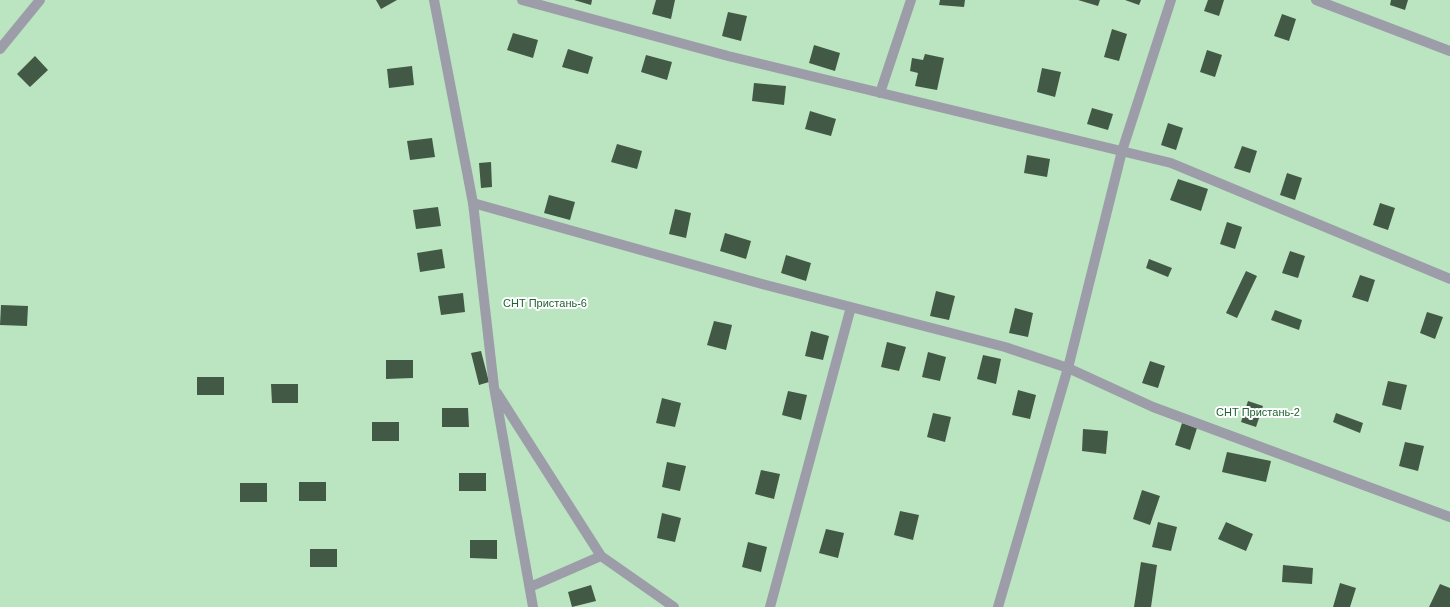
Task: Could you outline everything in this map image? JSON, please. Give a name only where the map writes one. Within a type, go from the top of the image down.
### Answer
[{"type":"street","points":[[0,49],[40,0]]},
{"type":"street","points":[[434,0],[473,203],[494,387],[533,607]]},
{"type":"street","points":[[522,0],[728,56],[1171,163],[1450,280]]},
{"type":"street","points":[[880,93],[911,0]]},
{"type":"street","points":[[998,607],[1068,368],[1122,151],[1171,0]]},
{"type":"street","points":[[1316,0],[1450,51]]},
{"type":"street","points":[[473,203],[762,284],[1005,347],[1068,368],[1153,408],[1450,517]]},
{"type":"street","points":[[770,607],[851,306]]},
{"type":"street","points":[[494,387],[601,556],[674,607]]},
{"type":"street","points":[[530,587],[601,556]]},
{"type":"green space","name":"СНТ Пристань-6","points":[[0,0],[1450,0],[1450,607],[0,607]]},
{"type":"building","points":[[376,0],[397,0],[381,9]]},
{"type":"building","points":[[574,0],[592,0],[591,5]]},
{"type":"building","points":[[656,0],[675,0],[671,19],[652,14]]},
{"type":"building","points":[[940,0],[965,0],[964,7],[939,5]]},
{"type":"building","points":[[1078,0],[1100,0],[1098,6]]},
{"type":"building","points":[[1125,0],[1141,0],[1139,5]]},
{"type":"building","points":[[1208,0],[1224,0],[1219,16],[1204,11]]},
{"type":"building","points":[[1391,0],[1408,0],[1405,10],[1390,5]]},
{"type":"building","points":[[728,12],[747,16],[741,41],[722,36]]},
{"type":"building","points":[[1282,14],[1296,19],[1289,41],[1274,36]]},
{"type":"building","points":[[1112,29],[1127,34],[1119,61],[1104,57]]},
{"type":"building","points":[[513,33],[538,40],[533,58],[507,50]]},
{"type":"building","points":[[814,45],[840,53],[835,71],[809,63]]},
{"type":"building","points":[[568,49],[593,57],[588,74],[562,67]]},
{"type":"building","points":[[1207,50],[1222,55],[1215,77],[1200,72]]},
{"type":"building","points":[[925,54],[944,58],[937,90],[915,86],[918,73],[910,71],[912,58],[923,60]]},
{"type":"building","points":[[646,55],[672,62],[667,80],[641,72]]},
{"type":"building","points":[[35,56],[48,70],[30,87],[17,74]]},
{"type":"building","points":[[412,66],[414,85],[389,88],[387,69]]},
{"type":"building","points":[[1042,68],[1061,72],[1055,97],[1037,92]]},
{"type":"building","points":[[754,83],[786,86],[784,105],[752,101]]},
{"type":"building","points":[[1092,108],[1113,114],[1108,130],[1087,124]]},
{"type":"building","points":[[810,111],[836,119],[831,136],[805,129]]},
{"type":"building","points":[[1168,123],[1183,128],[1176,150],[1161,145]]},
{"type":"building","points":[[432,138],[435,157],[410,160],[407,141]]},
{"type":"building","points":[[617,144],[642,151],[637,169],[611,162]]},
{"type":"building","points":[[1242,146],[1257,151],[1250,173],[1234,168]]},
{"type":"building","points":[[1027,155],[1050,159],[1047,177],[1024,173]]},
{"type":"building","points":[[491,162],[492,187],[481,188],[479,163]]},
{"type":"building","points":[[1287,173],[1302,178],[1295,200],[1280,195]]},
{"type":"building","points":[[1178,179],[1208,189],[1201,211],[1170,200]]},
{"type":"building","points":[[549,195],[575,202],[570,220],[544,213]]},
{"type":"building","points":[[1380,203],[1395,208],[1388,230],[1373,225]]},
{"type":"building","points":[[438,207],[441,226],[416,229],[413,210]]},
{"type":"building","points":[[675,209],[691,213],[686,238],[669,234]]},
{"type":"building","points":[[1227,222],[1242,227],[1235,249],[1220,244]]},
{"type":"building","points":[[725,233],[751,241],[746,259],[720,251]]},
{"type":"building","points":[[442,249],[445,268],[420,272],[417,253]]},
{"type":"building","points":[[1290,251],[1305,256],[1298,278],[1282,273]]},
{"type":"building","points":[[786,255],[811,263],[806,281],[781,273]]},
{"type":"building","points":[[1149,259],[1172,268],[1168,277],[1146,268]]},
{"type":"building","points":[[1246,271],[1257,276],[1237,318],[1226,313]]},
{"type":"building","points":[[1360,275],[1375,280],[1368,302],[1352,297]]},
{"type":"building","points":[[936,291],[955,296],[949,320],[930,316]]},
{"type":"building","points":[[463,293],[465,312],[441,315],[438,296]]},
{"type":"building","points":[[1,305],[28,306],[27,326],[0,325]]},
{"type":"building","points":[[1015,308],[1033,313],[1028,337],[1009,333]]},
{"type":"building","points":[[1275,310],[1302,320],[1299,330],[1271,320]]},
{"type":"building","points":[[1427,312],[1443,317],[1435,339],[1420,333]]},
{"type":"building","points":[[714,321],[732,325],[726,350],[707,345]]},
{"type":"building","points":[[811,331],[829,336],[823,360],[805,356]]},
{"type":"building","points":[[887,342],[906,347],[899,371],[881,367]]},
{"type":"building","points":[[481,351],[489,382],[479,385],[471,353]]},
{"type":"building","points":[[928,352],[946,357],[940,381],[922,377]]},
{"type":"building","points":[[983,355],[1001,359],[996,384],[977,379]]},
{"type":"building","points":[[386,360],[413,360],[413,378],[386,379]]},
{"type":"building","points":[[1150,361],[1165,366],[1158,388],[1142,383]]},
{"type":"building","points":[[197,377],[224,377],[224,395],[197,395]]},
{"type":"building","points":[[1388,381],[1407,385],[1401,410],[1382,405]]},
{"type":"building","points":[[271,384],[298,384],[298,403],[272,403]]},
{"type":"building","points":[[1018,390],[1036,395],[1030,419],[1012,415]]},
{"type":"building","points":[[788,391],[807,395],[801,420],[782,415]]},
{"type":"building","points":[[662,398],[681,403],[675,427],[656,423]]},
{"type":"building","points":[[1248,401],[1263,406],[1256,427],[1241,422]]},
{"type":"building","points":[[442,408],[468,408],[469,427],[442,427]]},
{"type":"building","points":[[933,413],[951,417],[945,442],[927,437]]},
{"type":"building","points":[[1336,413],[1363,423],[1360,433],[1333,422]]},
{"type":"building","points":[[372,422],[399,422],[399,441],[372,441]]},
{"type":"building","points":[[1182,423],[1197,428],[1190,450],[1175,445]]},
{"type":"building","points":[[1083,429],[1108,431],[1106,454],[1082,451]]},
{"type":"building","points":[[1405,442],[1424,446],[1418,471],[1399,466]]},
{"type":"building","points":[[1227,452],[1271,461],[1266,482],[1222,472]]},
{"type":"building","points":[[667,462],[686,466],[680,491],[662,487]]},
{"type":"building","points":[[761,470],[780,474],[774,499],[755,494]]},
{"type":"building","points":[[459,473],[486,473],[486,491],[459,491]]},
{"type":"building","points":[[299,482],[326,482],[326,501],[299,501]]},
{"type":"building","points":[[240,483],[267,483],[267,502],[240,502]]},
{"type":"building","points":[[1142,490],[1160,496],[1150,525],[1133,519]]},
{"type":"building","points":[[900,511],[919,515],[913,540],[894,535]]},
{"type":"building","points":[[662,513],[681,518],[675,542],[657,538]]},
{"type":"building","points":[[1158,522],[1177,527],[1171,551],[1152,547]]},
{"type":"building","points":[[1226,522],[1253,534],[1246,551],[1218,539]]},
{"type":"building","points":[[826,529],[844,533],[838,558],[819,553]]},
{"type":"building","points":[[470,540],[497,540],[497,559],[470,558]]},
{"type":"building","points":[[748,542],[767,547],[761,572],[742,567]]},
{"type":"building","points":[[310,549],[337,549],[337,567],[310,567]]},
{"type":"building","points":[[1141,562],[1157,565],[1151,607],[1134,607]]},
{"type":"building","points":[[1283,565],[1313,568],[1312,584],[1282,582]]},
{"type":"building","points":[[1340,583],[1356,588],[1350,607],[1333,607]]},
{"type":"building","points":[[1440,584],[1450,588],[1450,607],[1429,607]]},
{"type":"building","points":[[591,585],[596,601],[572,607],[568,592]]},
{"type":"park label","name":"СНТ Пристань-2","points":[[1258,413]]}]
